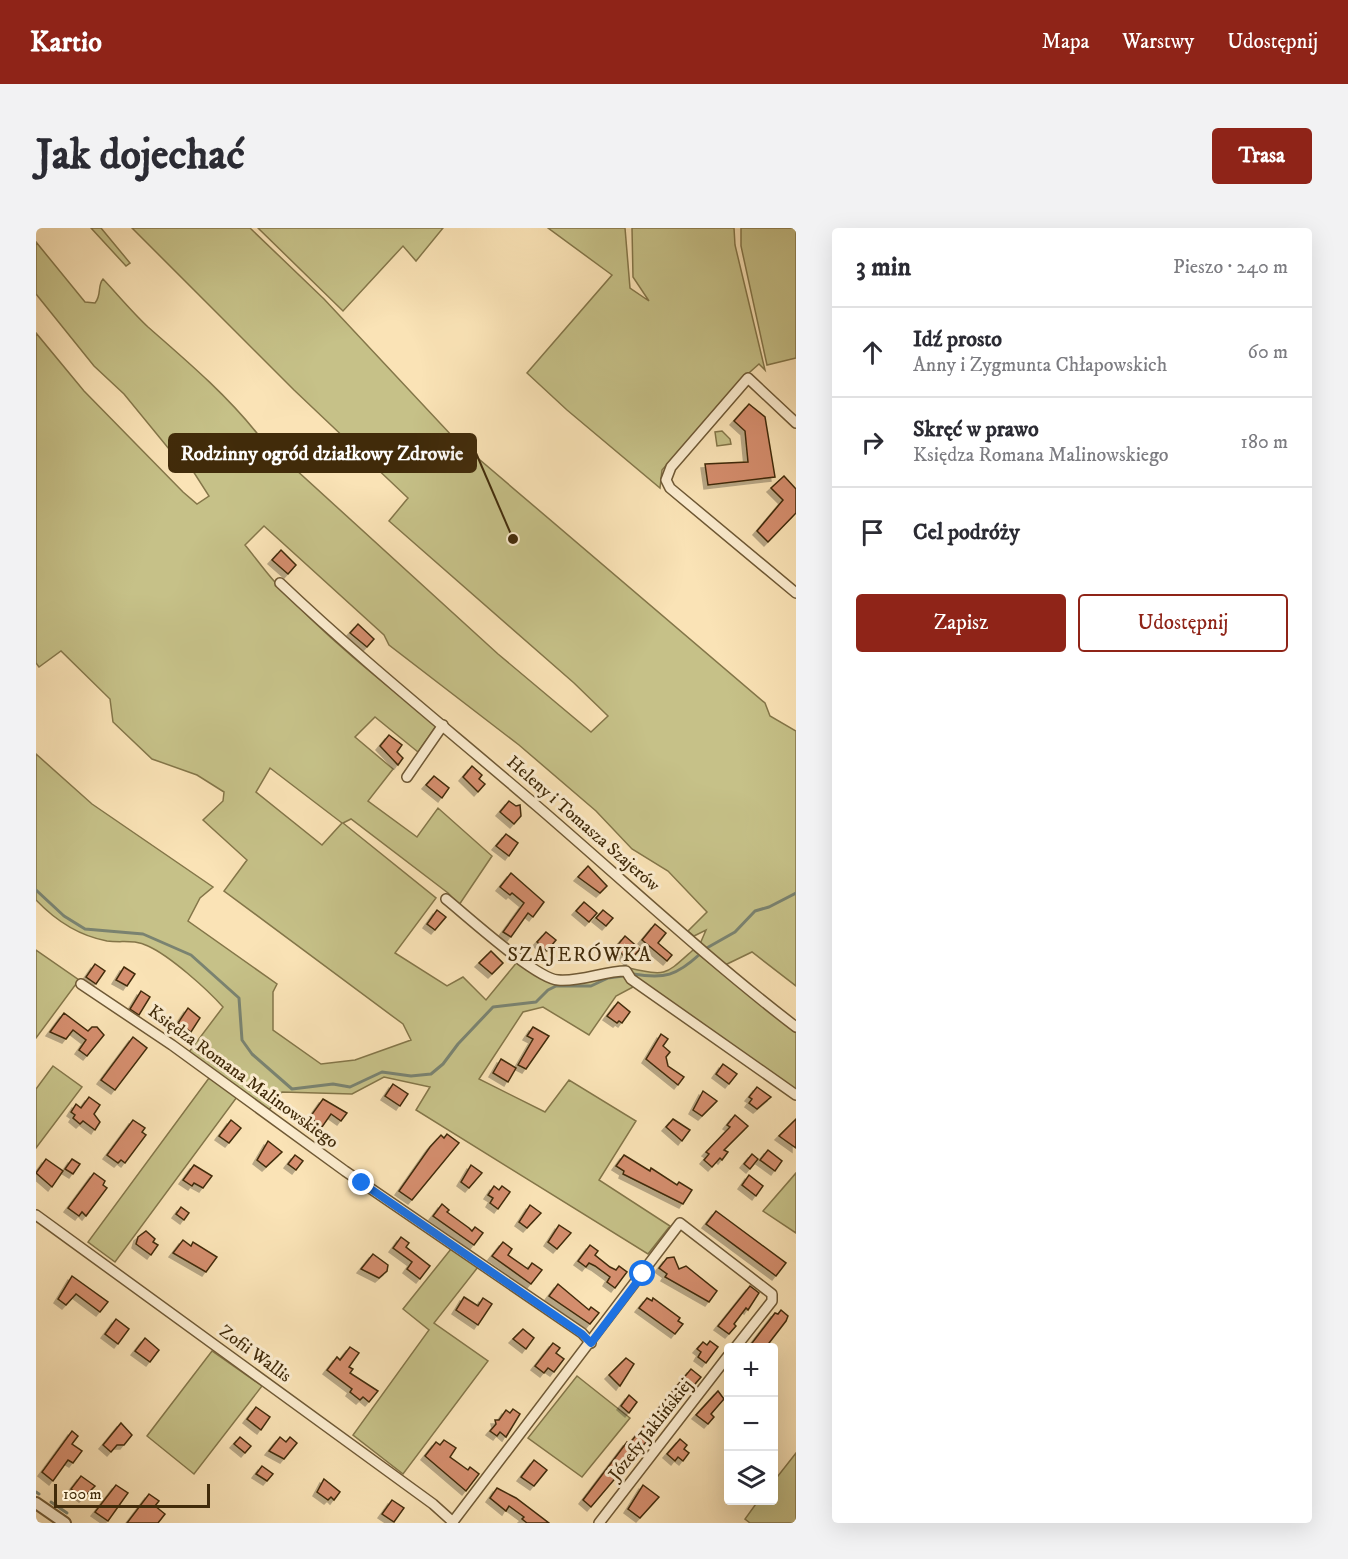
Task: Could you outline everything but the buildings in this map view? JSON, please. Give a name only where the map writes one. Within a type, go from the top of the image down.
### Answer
[{"type":"street","points":[[796,423],[748,378],[671,467],[666,480],[670,488],[796,593]]},
{"type":"street","name":"Heleny i Tomasza Szajerów","points":[[280,583],[380,676],[443,725],[654,907],[698,949],[796,1027]]},
{"type":"street","points":[[407,777],[443,725]]},
{"type":"street","points":[[446,899],[510,951],[554,980],[571,981],[626,971],[631,979],[796,1095]]},
{"type":"street","name":"Księdza Romana Malinowskiego","points":[[81,984],[172,1045],[362,1183],[582,1334],[591,1343]]},
{"type":"street","name":"Zofii Wallis","points":[[36,1215],[433,1504],[453,1523]]},
{"type":"street","points":[[453,1523],[680,1223],[772,1294],[772,1301],[738,1343]]},
{"type":"street","name":"Józefy Jaklińskiej","points":[[599,1523],[724,1362]]},
{"type":"street","points":[[36,1503],[65,1523]]},
{"type":"shaded area","points":[[91,228],[101,228],[130,263],[126,266]]},
{"type":"shaded area","points":[[132,228],[250,228],[324,299],[453,437],[765,703],[770,716],[796,731],[796,986],[752,952],[725,965],[700,944],[706,930],[694,936],[688,931],[707,912],[668,871],[632,849],[596,811],[519,745],[389,645],[384,635],[264,526],[245,545],[274,581],[332,639],[437,725],[418,752],[375,717],[355,737],[393,769],[368,801],[417,837],[438,808],[492,856],[459,905],[448,893],[351,819],[343,823],[436,898],[395,953],[447,986],[463,977],[486,1000],[518,961],[554,983],[575,984],[621,974],[633,987],[616,996],[589,1035],[543,1007],[523,1012],[479,1079],[545,1112],[569,1080],[636,1121],[599,1180],[670,1226],[648,1254],[416,1110],[430,1087],[384,1077],[352,1094],[282,1092],[269,1110],[189,1052],[223,1007],[198,982],[167,957],[148,946],[133,942],[107,941],[87,935],[51,914],[36,900],[36,754],[92,804],[213,887],[200,898],[188,921],[277,984],[273,992],[273,1030],[321,1064],[355,1060],[411,1040],[403,1024],[224,891],[247,860],[203,820],[223,801],[224,792],[197,775],[152,759],[113,722],[110,699],[61,651],[39,667],[36,663],[36,333],[84,391],[183,492],[197,504],[209,496],[193,471],[169,449],[124,394],[94,366],[36,294],[36,242],[85,302],[95,303],[103,279],[142,321],[221,393],[260,437],[498,654],[591,732],[608,716],[574,683],[389,521],[408,498],[294,390]],"holes":[[[270,768],[342,823],[322,845],[256,792]]]},
{"type":"shaded area","points":[[258,228],[443,228],[416,261],[403,246],[343,311]]},
{"type":"shaded area","points":[[548,228],[625,228],[630,288],[649,301],[633,277],[632,228],[734,228],[735,245],[765,370],[759,364],[741,380],[662,470],[660,488],[567,410],[527,373],[612,275]]},
{"type":"shaded area","points":[[741,228],[796,228],[796,358],[767,365],[741,246]]},
{"type":"shaded area","points":[[722,431],[730,439],[731,444],[717,446],[715,432]]},
{"type":"shaded area","points":[[36,950],[79,980],[36,1038]]},
{"type":"shaded area","points":[[693,950],[796,1033],[796,1090],[637,980],[629,968],[664,972]]},
{"type":"shaded area","points":[[53,1066],[82,1087],[36,1148],[36,1089]]},
{"type":"shaded area","points":[[209,1078],[237,1097],[115,1262],[88,1242]]},
{"type":"shaded area","points":[[796,1173],[796,1233],[763,1211]]},
{"type":"shaded area","points":[[451,1249],[478,1267],[434,1323],[488,1361],[403,1474],[353,1435],[429,1330],[403,1309]]},
{"type":"shaded area","points":[[212,1351],[262,1386],[194,1474],[147,1436]]},
{"type":"shaded area","points":[[577,1376],[630,1418],[582,1477],[528,1438]]},
{"type":"shaded area","points":[[796,1453],[796,1523],[750,1523],[745,1519],[755,1505],[778,1505],[778,1476]]},
{"type":"waterway","points":[[36,890],[64,916],[85,929],[143,934],[191,955],[239,998],[242,1040],[252,1054],[292,1089],[333,1084],[350,1087],[382,1072],[411,1076],[431,1074],[443,1064],[458,1044],[493,1007],[536,1002],[548,990],[556,986],[591,986],[608,978],[623,976]]},
{"type":"waterway","points":[[705,949],[735,932],[755,911],[769,907],[796,893]]},
{"type":"waterway","points":[[633,974],[654,976],[670,974],[684,967],[700,954]]},
{"type":"waterway","points":[[51,1502],[67,1513]]},
{"type":"place","name":"Rodzinny ogród działkowy Zdrowie","points":[[513,539]]},
{"type":"district","name":"SZAJERÓWKA","points":[[580,955]]},
{"type":"route","points":[[362,1183],[582,1334],[591,1343],[643,1274]]}]
